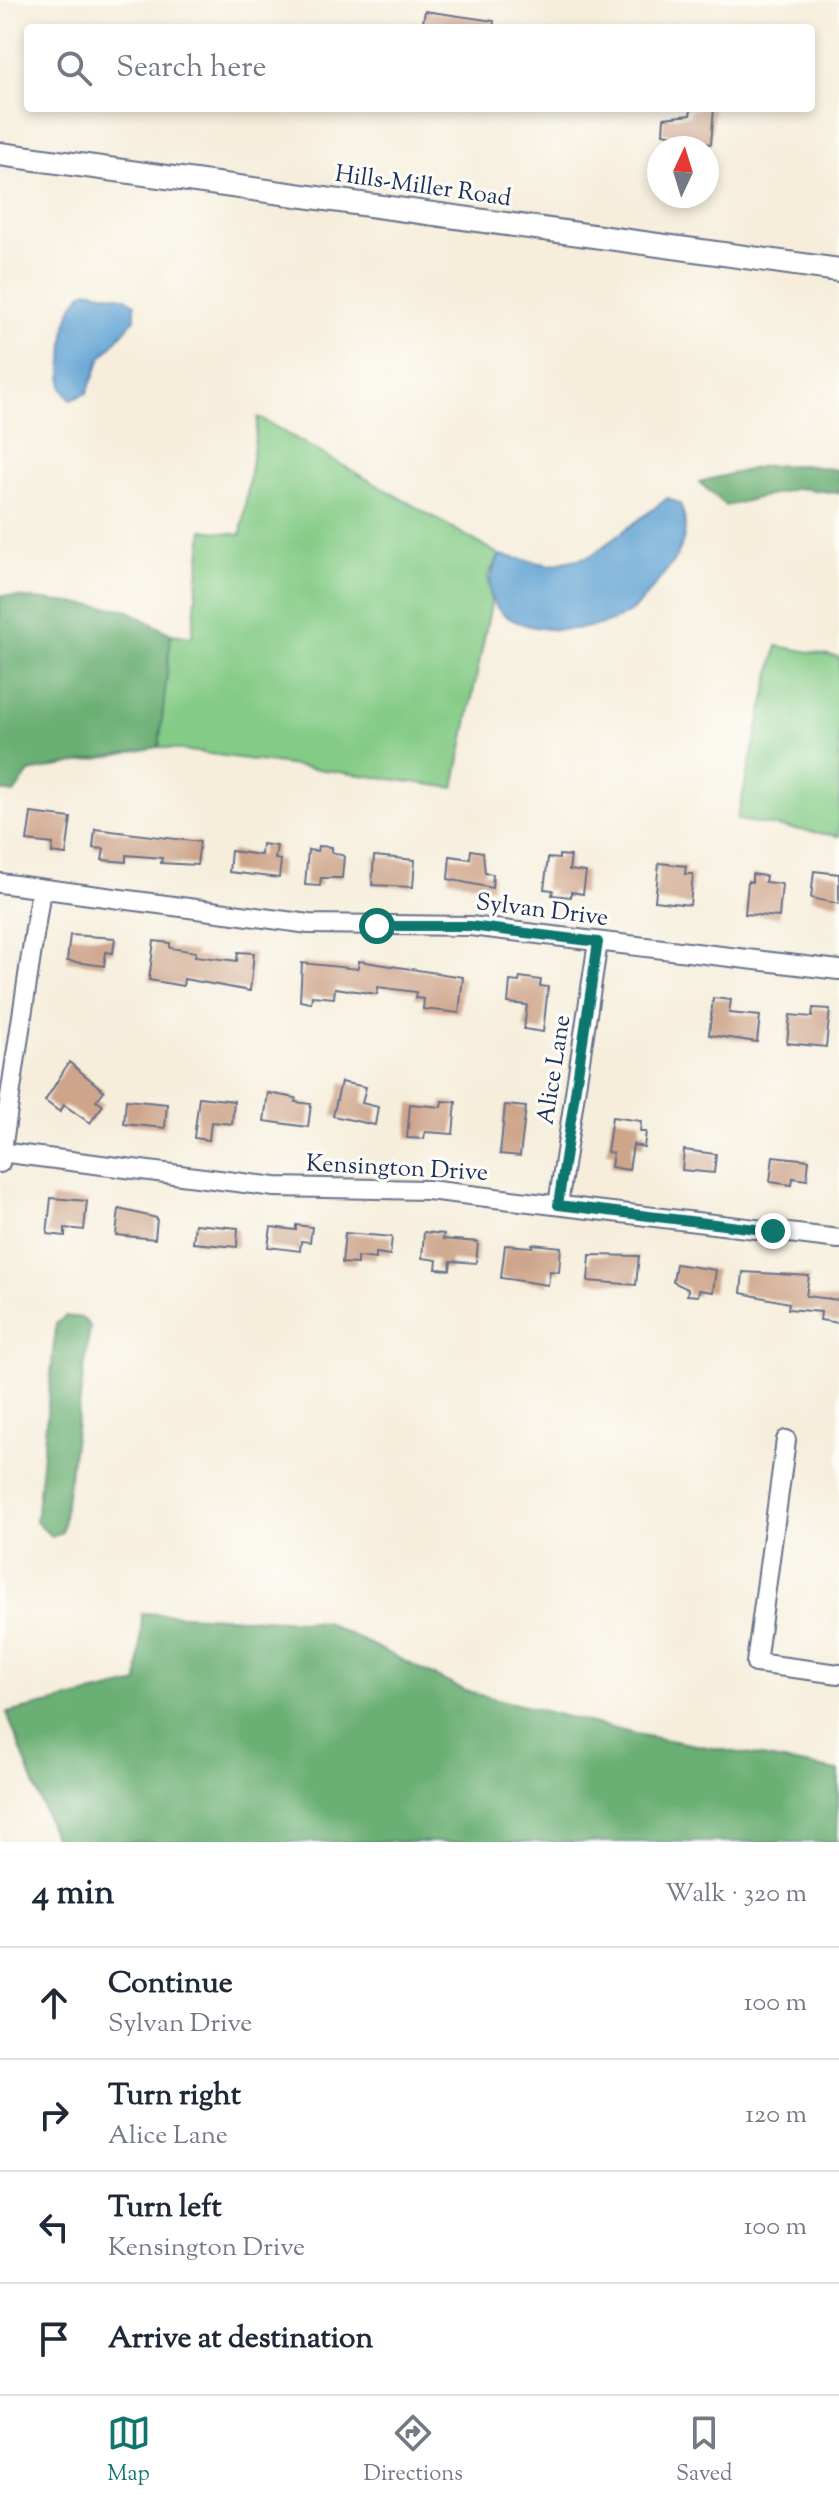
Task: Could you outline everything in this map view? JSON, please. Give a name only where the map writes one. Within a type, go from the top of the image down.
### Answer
[{"type":"street","name":"Hills-Miller Road","points":[[0,154],[839,270]]},
{"type":"street","name":"Sylvan Drive","points":[[0,883],[309,924],[470,926],[839,970]]},
{"type":"street","points":[[1,1156],[41,889]]},
{"type":"street","name":"Alice Lane","points":[[558,1205],[598,942]]},
{"type":"street","name":"Kensington Drive","points":[[1,1156],[275,1187],[428,1190],[839,1239]]},
{"type":"street","points":[[786,1440],[756,1663],[839,1674]]},
{"type":"green space","points":[[258,417],[500,555],[488,575],[491,604],[454,788],[159,747],[171,634],[192,637],[203,530],[241,535]]},
{"type":"green space","points":[[803,465],[839,470],[839,493],[798,488],[726,506],[699,482],[763,466]]},
{"type":"green space","points":[[0,595],[125,609],[171,634],[159,747],[29,772],[14,793],[0,791]]},
{"type":"green space","points":[[777,646],[839,657],[839,836],[737,820]]},
{"type":"green space","points":[[65,1316],[82,1318],[90,1326],[62,1532],[52,1537],[36,1522],[56,1324]]},
{"type":"green space","points":[[142,1613],[325,1622],[465,1691],[635,1734],[839,1771],[837,1842],[56,1842],[7,1713],[138,1683]]},
{"type":"water","points":[[87,290],[124,297],[135,304],[135,319],[101,358],[87,393],[71,400],[62,388],[67,321],[78,298]]},
{"type":"water","points":[[668,498],[680,504],[683,513],[685,530],[681,547],[648,594],[625,615],[580,628],[553,629],[528,626],[507,617],[493,602],[490,582],[500,555],[551,565],[590,556]]},
{"type":"building","points":[[425,11],[494,21],[494,24],[423,24]]},
{"type":"building","points":[[691,112],[714,112],[712,136],[663,133],[664,118],[690,115]]},
{"type":"building","points":[[31,813],[71,818],[66,855],[52,853],[53,844],[27,841]]},
{"type":"building","points":[[95,829],[200,842],[197,865],[161,863],[162,858],[126,855],[126,862],[102,860],[104,849],[93,848]]},
{"type":"building","points":[[262,844],[277,846],[275,859],[281,860],[279,878],[229,872],[231,851],[261,855]]},
{"type":"building","points":[[318,846],[332,847],[332,852],[344,856],[342,878],[321,878],[320,886],[305,885],[308,850],[317,851]]},
{"type":"building","points":[[471,850],[483,852],[485,873],[493,874],[492,888],[448,879],[450,856],[470,859]]},
{"type":"building","points":[[559,855],[571,856],[569,870],[586,872],[583,894],[571,892],[571,897],[552,895],[553,890],[544,889],[548,858],[559,859]]},
{"type":"building","points":[[374,856],[415,860],[413,887],[372,885]]},
{"type":"building","points":[[659,863],[686,866],[685,874],[693,874],[690,905],[655,901]]},
{"type":"building","points":[[814,871],[839,874],[839,904],[811,898]]},
{"type":"building","points":[[752,874],[766,876],[765,882],[782,884],[779,917],[745,914],[748,881],[752,882]]},
{"type":"building","points":[[70,935],[115,938],[113,953],[106,952],[104,966],[67,961]]},
{"type":"building","points":[[154,941],[170,943],[170,948],[196,952],[195,956],[237,961],[238,952],[254,953],[250,991],[184,979],[183,986],[149,980]]},
{"type":"building","points":[[359,961],[463,977],[459,1013],[423,1009],[424,999],[415,998],[416,992],[378,987],[377,994],[335,988],[334,998],[312,996],[311,1003],[300,1001],[302,963],[358,969]]},
{"type":"building","points":[[520,977],[541,980],[540,986],[548,987],[543,1032],[524,1029],[527,1005],[508,1003],[510,981],[519,982]]},
{"type":"building","points":[[713,998],[731,1000],[729,1013],[760,1016],[757,1042],[709,1035]]},
{"type":"building","points":[[813,1008],[830,1009],[826,1047],[787,1043],[790,1015],[812,1017]]},
{"type":"building","points":[[69,1062],[104,1091],[96,1101],[103,1105],[90,1123],[64,1105],[60,1112],[45,1101]]},
{"type":"building","points":[[341,1082],[366,1087],[362,1103],[378,1107],[375,1125],[333,1116]]},
{"type":"building","points":[[268,1093],[311,1104],[308,1127],[264,1121]]},
{"type":"building","points":[[199,1097],[234,1101],[232,1124],[211,1122],[209,1140],[194,1138]]},
{"type":"building","points":[[126,1100],[167,1104],[165,1128],[124,1124]]},
{"type":"building","points":[[442,1101],[456,1102],[453,1134],[425,1132],[424,1139],[407,1138],[410,1104],[441,1107]]},
{"type":"building","points":[[505,1105],[526,1107],[520,1156],[500,1154]]},
{"type":"building","points":[[612,1117],[641,1121],[640,1132],[646,1132],[644,1147],[633,1145],[629,1170],[611,1167],[613,1153],[607,1152]]},
{"type":"building","points":[[684,1150],[716,1154],[714,1173],[682,1170]]},
{"type":"building","points":[[773,1156],[809,1160],[807,1180],[793,1178],[792,1185],[770,1182]]},
{"type":"building","points":[[51,1198],[87,1201],[84,1230],[65,1228],[65,1236],[47,1234]]},
{"type":"building","points":[[119,1209],[157,1218],[155,1239],[116,1235]]},
{"type":"building","points":[[195,1224],[238,1228],[237,1247],[193,1243]]},
{"type":"building","points":[[296,1225],[312,1227],[310,1242],[301,1241],[300,1251],[268,1247],[271,1227],[296,1230]]},
{"type":"building","points":[[424,1232],[444,1234],[443,1239],[478,1242],[476,1263],[451,1261],[450,1270],[436,1269],[437,1260],[422,1258]]},
{"type":"building","points":[[345,1233],[392,1237],[390,1255],[376,1253],[376,1259],[357,1257],[357,1264],[342,1263]]},
{"type":"building","points":[[532,1244],[561,1247],[559,1272],[550,1271],[548,1285],[501,1278],[505,1245],[532,1247]]},
{"type":"building","points":[[590,1255],[639,1256],[636,1285],[588,1281]]},
{"type":"building","points":[[676,1264],[716,1270],[713,1292],[699,1290],[698,1296],[687,1295],[688,1289],[673,1282]]},
{"type":"building","points":[[743,1272],[809,1276],[806,1296],[839,1300],[839,1323],[820,1320],[821,1312],[788,1309],[789,1303],[741,1293]]},
{"type":"route","points":[[377,926],[444,924],[598,942],[558,1205],[773,1231]]}]
